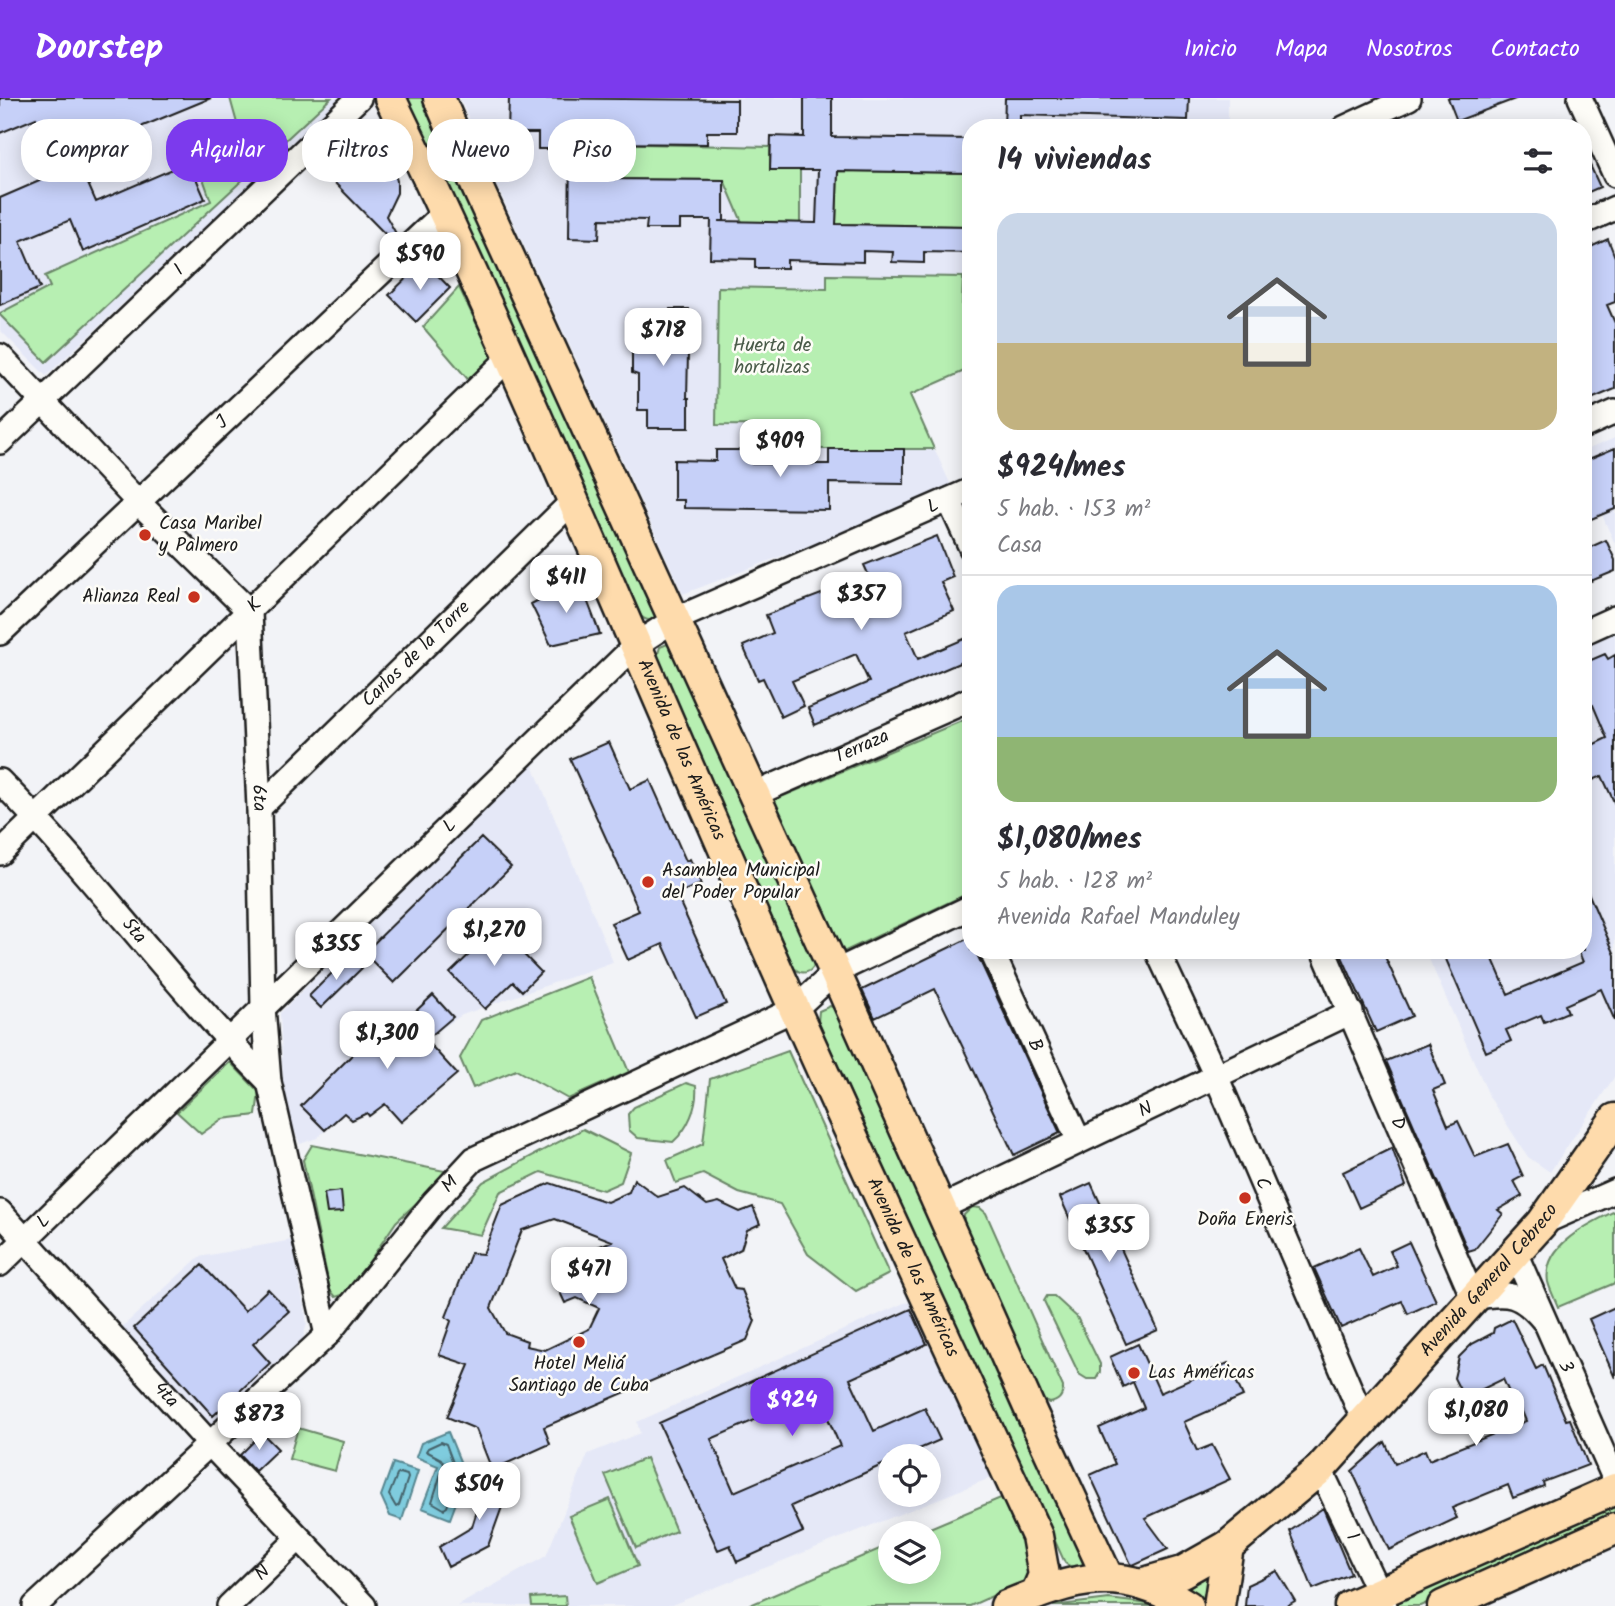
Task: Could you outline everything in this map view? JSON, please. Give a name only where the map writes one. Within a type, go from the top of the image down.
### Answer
[{"type":"main road","name":"Avenida de las Américas","points":[[390,98],[445,212],[574,500],[795,1009],[1037,1536],[1044,1575],[1035,1594]]},
{"type":"main road","points":[[439,98],[1108,1578]]},
{"type":"main road","name":"Avenida General Cebreco","points":[[1141,1584],[1182,1572],[1228,1546],[1320,1469],[1473,1298],[1516,1255],[1542,1223],[1615,1119]]},
{"type":"main road","points":[[1350,1606],[1382,1599],[1615,1489]]},
{"type":"main road","points":[[1443,1606],[1615,1529]]},
{"type":"main road","points":[[1219,1606],[1228,1546]]},
{"type":"main road","points":[[1006,1606],[1072,1581],[1108,1578],[1141,1584],[1188,1606]]},
{"type":"street","name":"I","points":[[0,442],[359,98]]},
{"type":"street","points":[[1364,119],[1409,98]]},
{"type":"street","points":[[1580,98],[1590,119]]},
{"type":"street","points":[[1592,124],[1615,175]]},
{"type":"street","points":[[1592,218],[1615,208]]},
{"type":"street","name":"J","points":[[0,633],[445,212]]},
{"type":"street","points":[[0,356],[138,502],[250,612]]},
{"type":"street","name":"K","points":[[0,853],[510,357]]},
{"type":"street","points":[[1592,422],[1615,412]]},
{"type":"street","name":"L","points":[[0,1264],[637,644],[674,620],[962,494]]},
{"type":"street","name":"Carlos de la Torre","points":[[259,808],[574,500]]},
{"type":"street","points":[[949,500],[962,528]]},
{"type":"street","name":"6ta","points":[[250,612],[259,808],[263,1007],[269,1082],[327,1335]]},
{"type":"street","points":[[1592,628],[1615,618]]},
{"type":"street","name":"Terraza","points":[[753,796],[962,703]]},
{"type":"street","name":"5ta","points":[[0,781],[37,818],[229,1042],[269,1082]]},
{"type":"street","name":"M","points":[[35,1606],[327,1335],[433,1202],[474,1159],[795,1009],[835,972],[962,911]]},
{"type":"street","name":"B","points":[[995,959],[1079,1141]]},
{"type":"street","name":"C","points":[[1161,959],[1216,1076],[1363,1419]]},
{"type":"street","name":"D","points":[[1327,959],[1473,1298]]},
{"type":"street","name":"N","points":[[940,1208],[1351,1012]]},
{"type":"street","points":[[1542,1223],[1615,1191]]},
{"type":"street","name":"4ta","points":[[0,1212],[209,1443],[364,1606]]},
{"type":"street","name":"3","points":[[1516,1255],[1615,1480]]},
{"type":"street","points":[[1473,1298],[1496,1293],[1516,1296],[1530,1304],[1544,1321]]},
{"type":"street","name":"1","points":[[1320,1469],[1382,1599]]},
{"type":"street","name":"N","points":[[229,1606],[298,1539]]},
{"type":"shaded area","points":[[0,98],[342,98],[320,119],[302,119],[302,136],[288,149],[288,119],[166,119],[166,182],[253,182],[46,376],[0,330]]},
{"type":"shaded area","points":[[460,98],[1228,98],[1228,119],[962,119],[962,372],[910,395],[953,490],[683,594],[496,182],[534,182],[534,119],[469,119]]},
{"type":"shaded area","points":[[1615,438],[1615,544],[1592,493],[1592,448]]},
{"type":"shaded area","points":[[1615,633],[1615,1076],[1550,1172],[1528,1157],[1490,1098],[1429,959],[1592,959],[1592,643]]},
{"type":"shaded area","points":[[532,763],[613,962],[462,1015],[428,1038],[317,1138],[300,1144],[284,1105],[280,1013]]},
{"type":"shaded area","points":[[292,1240],[307,1323],[301,1346],[215,1429],[121,1328],[199,1257]]},
{"type":"shaded area","points":[[925,1301],[1003,1473],[941,1498],[941,1444],[878,1444],[878,1507],[918,1507],[669,1606],[457,1606],[546,1556],[588,1454],[640,1433],[637,1422],[904,1303]]},
{"type":"green space","points":[[230,98],[331,98],[308,119],[302,119],[302,125],[288,138],[288,119],[236,119]]},
{"type":"green space","points":[[407,98],[429,98],[438,119],[427,119],[427,142]]},
{"type":"green space","points":[[636,144],[770,147],[770,169],[800,170],[800,223],[742,222],[724,180],[636,179]]},
{"type":"green space","points":[[838,171],[962,173],[962,226],[836,224]]},
{"type":"green space","points":[[204,182],[240,182],[46,362],[0,315],[50,287],[45,276],[211,201]]},
{"type":"green space","points":[[445,182],[466,182],[658,615],[652,620],[641,616]]},
{"type":"green space","name":"Huerta de hortalizas","points":[[827,275],[962,277],[962,372],[910,395],[934,449],[814,449],[814,426],[716,425],[718,287],[827,289]]},
{"type":"green space","points":[[459,287],[493,358],[471,383],[423,327]]},
{"type":"green space","points":[[670,643],[815,960],[807,972],[794,968],[657,657],[660,647]]},
{"type":"green space","points":[[962,721],[962,896],[839,954],[774,800]]},
{"type":"green space","points":[[589,977],[629,1072],[568,1099],[516,1070],[473,1088],[460,1058],[481,1020]]},
{"type":"green space","points":[[830,1006],[837,1009],[1085,1561],[1078,1566],[1065,1563],[818,1022],[819,1011]]},
{"type":"green space","points":[[788,1051],[889,1274],[856,1291],[808,1254],[780,1204],[739,1193],[703,1174],[676,1183],[667,1160],[703,1144],[710,1079]]},
{"type":"green space","points":[[230,1062],[259,1092],[256,1115],[222,1119],[201,1134],[177,1112]]},
{"type":"green space","points":[[686,1083],[696,1086],[694,1109],[687,1124],[673,1142],[638,1138],[629,1130],[628,1114],[634,1107]]},
{"type":"green space","points":[[583,1129],[631,1153],[621,1182],[603,1190],[541,1172],[500,1192],[481,1235],[441,1228],[483,1182]]},
{"type":"green space","points":[[312,1145],[450,1172],[396,1222],[348,1293],[336,1297],[330,1290],[303,1160]]},
{"type":"green space","points":[[972,1207],[980,1208],[986,1213],[1063,1387],[1061,1396],[1055,1401],[1049,1403],[1042,1399],[964,1224],[964,1215]]},
{"type":"green space","points":[[1615,1211],[1615,1283],[1558,1307],[1548,1282],[1552,1257],[1581,1229]]},
{"type":"green space","points":[[1047,1296],[1054,1296],[1077,1317],[1100,1364],[1096,1379],[1087,1379],[1079,1374],[1044,1301]]},
{"type":"green space","points":[[298,1428],[343,1441],[335,1471],[289,1459]]},
{"type":"green space","points":[[646,1458],[676,1531],[636,1548],[605,1475]]},
{"type":"green space","points":[[1010,1494],[1037,1557],[1030,1579],[970,1606],[748,1606],[878,1550],[878,1584],[941,1584],[941,1523]]},
{"type":"green space","points":[[610,1499],[638,1566],[598,1583],[569,1516]]},
{"type":"green space","points":[[1612,1506],[1615,1508],[1614,1522],[1420,1606],[1395,1606],[1395,1599]]},
{"type":"green space","points":[[1213,1567],[1207,1604],[1169,1586]]},
{"type":"green space","points":[[565,1596],[566,1606],[532,1606],[531,1598]]},
{"type":"green space","points":[[1109,1599],[1166,1606],[1053,1606]]},
{"type":"water","points":[[448,1432],[466,1476],[450,1519],[422,1508],[438,1466],[416,1457],[421,1443]]},
{"type":"water","points":[[393,1463],[418,1471],[402,1520],[390,1516],[381,1496]]},
{"type":"building","points":[[0,98],[211,98],[152,122],[152,119],[21,119],[21,124],[0,133]]},
{"type":"building","points":[[509,98],[737,100],[737,132],[707,132],[707,144],[636,143],[636,119],[548,119],[548,149],[538,149],[538,133],[534,133],[534,119],[508,119]]},
{"type":"building","points":[[804,98],[832,98],[832,137],[962,139],[962,173],[838,171],[836,224],[962,226],[962,253],[924,252],[924,263],[892,262],[893,252],[863,251],[863,262],[787,260],[787,268],[755,268],[755,259],[710,258],[711,220],[680,220],[680,229],[646,229],[647,220],[600,219],[599,239],[569,238],[570,182],[724,180],[724,221],[719,221],[816,223],[818,170],[770,170],[771,136],[804,137]]},
{"type":"building","points":[[1005,98],[1189,98],[1188,119],[1020,115],[1020,119],[1004,119]]},
{"type":"building","points":[[1448,98],[1515,99],[1462,119],[1456,119]]},
{"type":"building","points":[[1592,170],[1600,187],[1592,190]]},
{"type":"building","points":[[166,172],[166,182],[198,182],[205,199],[83,252],[70,220],[20,241],[40,288],[0,305],[0,198],[37,182],[87,182],[96,202],[142,182],[152,182],[152,178]]},
{"type":"building","points":[[334,182],[397,182],[397,193],[386,216],[398,237],[393,242]]},
{"type":"building","points":[[1608,239],[1615,257],[1615,302],[1607,305],[1615,323],[1615,389],[1592,399],[1592,246]]},
{"type":"building","points":[[424,261],[450,288],[416,322],[389,295]]},
{"type":"building","points":[[670,309],[689,309],[689,428],[648,428],[648,410],[638,410],[638,375],[632,373],[632,342],[639,342],[639,312],[670,312]]},
{"type":"building","points":[[1615,448],[1615,509],[1592,519],[1592,458]]},
{"type":"building","points":[[829,449],[904,449],[904,484],[829,483],[829,510],[684,508],[684,500],[674,500],[674,460],[716,461],[716,450],[752,450],[752,464],[829,464]]},
{"type":"building","points":[[937,536],[953,577],[941,582],[954,611],[906,632],[918,659],[962,640],[962,662],[815,725],[808,708],[869,682],[856,654],[792,681],[804,706],[781,717],[763,678],[758,680],[743,646],[773,633],[766,615],[869,576],[864,565]]},
{"type":"building","points":[[1606,540],[1615,560],[1615,571],[1592,581],[1592,546]]},
{"type":"building","points":[[579,579],[600,634],[551,645],[531,604]]},
{"type":"building","points":[[1605,654],[1608,659],[1615,655],[1615,804],[1602,776],[1593,780],[1592,778],[1592,745],[1607,738],[1592,705],[1592,660]]},
{"type":"building","name":"Asamblea Municipal del Poder Popular","points":[[609,742],[630,789],[650,780],[686,861],[690,859],[701,884],[676,894],[726,1004],[696,1017],[663,944],[628,960],[611,923],[639,911],[570,759]]},
{"type":"building","points":[[481,838],[511,867],[394,983],[364,953]]},
{"type":"building","points":[[1592,902],[1615,955],[1615,1021],[1601,989],[1565,1005],[1568,1012],[1544,1022],[1541,1015],[1506,1030],[1511,1041],[1486,1052],[1446,959],[1493,959],[1508,994],[1583,962],[1582,959],[1592,959]]},
{"type":"building","points":[[495,925],[541,972],[522,991],[513,982],[485,1009],[450,973]]},
{"type":"building","points":[[962,941],[962,959],[979,959],[1060,1133],[1014,1155],[935,989],[875,1018],[862,990]]},
{"type":"building","points":[[350,955],[362,968],[321,1008],[309,996]]},
{"type":"building","points":[[1343,959],[1386,959],[1412,1016],[1376,1032]]},
{"type":"building","points":[[433,995],[453,1017],[426,1040],[457,1074],[401,1122],[385,1104],[369,1116],[367,1113],[352,1120],[344,1113],[325,1130],[301,1106],[390,1017],[400,1026]]},
{"type":"building","points":[[1428,1044],[1445,1085],[1433,1090],[1448,1126],[1458,1121],[1475,1157],[1508,1144],[1523,1176],[1514,1181],[1522,1196],[1498,1210],[1503,1214],[1475,1249],[1468,1251],[1386,1061]]},
{"type":"building","points":[[1392,1148],[1406,1186],[1359,1208],[1343,1172]]},
{"type":"building","points":[[634,1179],[658,1197],[685,1188],[707,1205],[719,1202],[740,1212],[753,1207],[760,1224],[747,1230],[741,1249],[721,1259],[735,1289],[742,1290],[755,1321],[747,1340],[544,1427],[550,1444],[492,1470],[476,1429],[447,1417],[469,1365],[439,1355],[451,1321],[446,1317],[471,1253],[483,1254],[502,1205],[550,1183],[607,1202],[629,1192]],"holes":[[[555,1219],[612,1241],[581,1254],[572,1281],[558,1288],[565,1303],[577,1298],[599,1308],[589,1329],[545,1350],[526,1346],[527,1341],[505,1333],[491,1308],[522,1230]]]},
{"type":"building","points":[[1091,1183],[1158,1330],[1126,1344],[1060,1197]]},
{"type":"building","points":[[341,1191],[343,1212],[327,1213],[324,1193]]},
{"type":"building","points":[[1409,1242],[1436,1301],[1408,1314],[1402,1301],[1341,1328],[1314,1268],[1359,1248],[1373,1277],[1397,1266],[1390,1251]]},
{"type":"building","points":[[202,1265],[245,1311],[268,1289],[289,1311],[253,1344],[270,1363],[213,1416],[134,1328]]},
{"type":"building","points":[[1615,1307],[1615,1378],[1589,1319]]},
{"type":"building","points":[[911,1309],[927,1344],[850,1379],[874,1431],[925,1408],[940,1440],[931,1444],[878,1444],[878,1467],[791,1506],[803,1532],[737,1562],[730,1545],[718,1550],[659,1423]],"holes":[[[817,1393],[840,1446],[734,1492],[711,1439]]]},
{"type":"building","points":[[1512,1319],[1536,1369],[1543,1365],[1566,1420],[1570,1419],[1588,1465],[1543,1482],[1544,1486],[1513,1498],[1508,1485],[1452,1508],[1457,1518],[1389,1550],[1352,1471],[1385,1442],[1395,1464],[1425,1450],[1429,1460],[1526,1421],[1516,1397],[1512,1399],[1503,1379],[1464,1398],[1454,1378],[1459,1357],[1472,1344],[1493,1333],[1494,1328]]},
{"type":"building","name":"Las Américas","points":[[1138,1344],[1160,1393],[1228,1363],[1243,1396],[1184,1422],[1197,1451],[1212,1445],[1230,1479],[1145,1518],[1168,1549],[1133,1565],[1090,1475],[1115,1464],[1099,1428],[1144,1408],[1133,1382],[1123,1387],[1110,1357]]},
{"type":"building","points":[[262,1433],[278,1449],[255,1471],[240,1455]]},
{"type":"building","points":[[489,1472],[512,1479],[488,1546],[448,1567],[439,1547],[472,1527]]},
{"type":"building","points":[[1323,1508],[1351,1574],[1313,1589],[1290,1531]]},
{"type":"building","points":[[1277,1571],[1295,1601],[1286,1606],[1245,1606],[1247,1585]]},
{"type":"place","name":"Casa Maribel y Palmero","points":[[145,535]]},
{"type":"place","name":"Alianza Real","points":[[194,597]]},
{"type":"place","name":"Asamblea Municipal del Poder Popular","points":[[648,882]]},
{"type":"place","name":"Doña Eneris","points":[[1245,1198]]},
{"type":"place","name":"Hotel Meliá Santiago de Cuba","points":[[579,1342]]},
{"type":"place","name":"Las Américas","points":[[1134,1373]]}]
